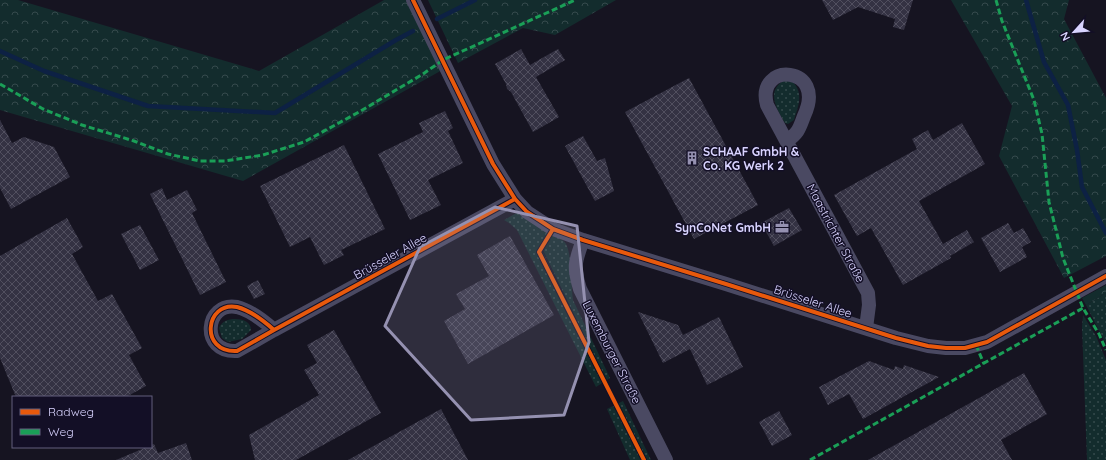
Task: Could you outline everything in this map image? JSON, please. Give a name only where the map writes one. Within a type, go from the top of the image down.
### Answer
[{"type":"street","name":"Brüsseler Allee","points":[[413,0],[493,164],[515,199],[526,212],[553,229],[583,240],[866,328],[928,346],[946,348],[964,348],[990,340],[1106,276]]},
{"type":"street","name":"Maastrichter Straße","points":[[787,141],[868,293],[869,305],[866,328]]},
{"type":"street","name":"Brüsseler Allee","points":[[274,330],[515,199]]},
{"type":"street","name":"Luxemburger Straße","points":[[583,240],[575,263],[576,276],[580,289],[666,460]]},
{"type":"highlighted area","points":[[495,207],[577,226],[589,342],[564,415],[471,420],[385,326],[420,247]]},
{"type":"green space","points":[[0,0],[18,0],[259,71],[384,0],[409,0],[444,69],[243,181],[0,110]]},
{"type":"green space","points":[[428,0],[616,0],[555,35],[523,28],[458,63]]},
{"type":"green space","points":[[951,0],[1069,0],[1064,19],[1106,98],[1106,256],[1064,278],[999,156],[1012,106]]},
{"type":"green space","points":[[785,80],[793,82],[799,96],[794,120],[788,124],[785,123],[774,100],[775,89]]},
{"type":"green space","points":[[520,211],[548,233],[540,246],[596,360],[543,250],[553,234],[562,239],[566,244],[570,263],[573,300],[610,378],[596,387],[517,230],[504,220]]},
{"type":"green space","points":[[1106,285],[1106,293],[1086,305],[1082,298]]},
{"type":"green space","points":[[1106,293],[1106,344],[1086,305]]},
{"type":"green space","points":[[1083,315],[1096,336],[1106,360],[1106,460],[1087,460],[1082,327]]},
{"type":"green space","points":[[235,319],[248,323],[251,330],[242,339],[228,342],[222,338],[219,328],[226,321]]},
{"type":"green space","points":[[623,401],[651,460],[630,460],[607,409]]},
{"type":"building","points":[[822,0],[913,0],[904,30],[893,27],[895,19],[858,7],[833,20]]},
{"type":"building","points":[[521,49],[530,65],[558,49],[565,60],[536,77],[559,117],[533,132],[511,92],[507,89],[506,84],[495,64]]},
{"type":"building","name":"SCHAAF GmbH & Co. KG Werk 2","points":[[689,78],[758,205],[694,239],[625,112]]},
{"type":"building","points":[[445,111],[453,128],[448,131],[463,163],[428,180],[441,205],[410,220],[378,154],[423,132],[419,123]]},
{"type":"building","points":[[0,120],[12,143],[24,137],[54,147],[70,177],[11,209],[0,188]]},
{"type":"building","points":[[962,123],[985,164],[919,201],[943,244],[967,230],[974,242],[950,256],[951,258],[903,285],[871,228],[857,236],[834,195],[917,149],[912,139],[928,130],[933,140]]},
{"type":"building","points":[[583,136],[597,161],[605,158],[614,191],[595,201],[565,146]]},
{"type":"building","points":[[344,145],[385,229],[341,250],[344,255],[324,265],[310,237],[290,247],[260,186]]},
{"type":"building","points":[[162,188],[167,200],[187,190],[197,210],[192,213],[226,282],[200,295],[150,194]]},
{"type":"building","name":"SynCoNet GmbH","points":[[789,208],[802,230],[774,246],[761,223]]},
{"type":"building","points":[[67,218],[83,247],[72,254],[98,301],[112,294],[142,348],[129,355],[146,386],[128,396],[16,396],[0,358],[0,256]]},
{"type":"building","points":[[1008,223],[1014,233],[1023,228],[1031,242],[1022,247],[1027,257],[1000,272],[981,238]]},
{"type":"building","points":[[140,225],[159,260],[140,270],[121,234]]},
{"type":"building","points":[[510,236],[554,315],[468,364],[444,321],[465,309],[456,294],[489,276],[477,255]]},
{"type":"building","points":[[258,280],[265,294],[254,299],[247,286]]},
{"type":"building","points":[[638,312],[678,325],[683,335],[719,317],[743,367],[707,385],[690,349],[663,363]]},
{"type":"building","points":[[334,330],[381,413],[296,460],[255,460],[249,435],[319,395],[304,370],[317,363],[307,345]]},
{"type":"building","points":[[869,361],[894,370],[895,366],[903,369],[904,365],[939,377],[863,419],[849,394],[828,405],[819,387]]},
{"type":"building","points":[[1024,373],[1047,414],[1001,440],[1012,460],[868,460]]},
{"type":"building","points":[[441,409],[468,460],[348,460]]},
{"type":"building","points":[[779,411],[792,435],[772,446],[759,422]]},
{"type":"building","points":[[186,443],[192,460],[116,460],[145,448],[152,448],[152,445],[154,444],[158,453]]},
{"type":"waterway","points":[[437,19],[475,0]]},
{"type":"waterway","points":[[1026,0],[1044,62],[1068,105],[1077,150],[1082,187],[1106,233]]},
{"type":"waterway","points":[[0,51],[44,71],[148,106],[275,113],[413,31]]},
{"type":"marked path","points":[[0,84],[43,109],[82,125],[134,141],[168,154],[200,161],[225,161],[263,155],[304,142],[359,112],[423,74],[443,60],[575,0]]},
{"type":"marked path","points":[[996,0],[1002,21],[1034,100],[1042,134],[1049,202],[1063,258],[1083,308],[1099,334],[1106,350]]},
{"type":"marked path","points":[[810,460],[1083,308]]},
{"type":"marked path","points":[[976,345],[984,364]]},
{"type":"cycle path","points":[[413,0],[493,164],[515,199],[527,212],[553,229],[583,240],[896,338],[928,346],[946,348],[965,348],[987,342],[1106,276]]},
{"type":"cycle path","points":[[274,330],[237,351],[225,349],[216,344],[212,336],[211,328],[213,319],[218,312],[226,307],[237,307],[252,313],[274,330],[515,199]]},
{"type":"cycle path","points":[[553,229],[539,252],[644,460]]},
{"type":"place","name":"SCHAAF GmbH & Co. KG Werk 2","points":[[692,158]]},
{"type":"place","name":"SynCoNet GmbH","points":[[782,227]]}]
